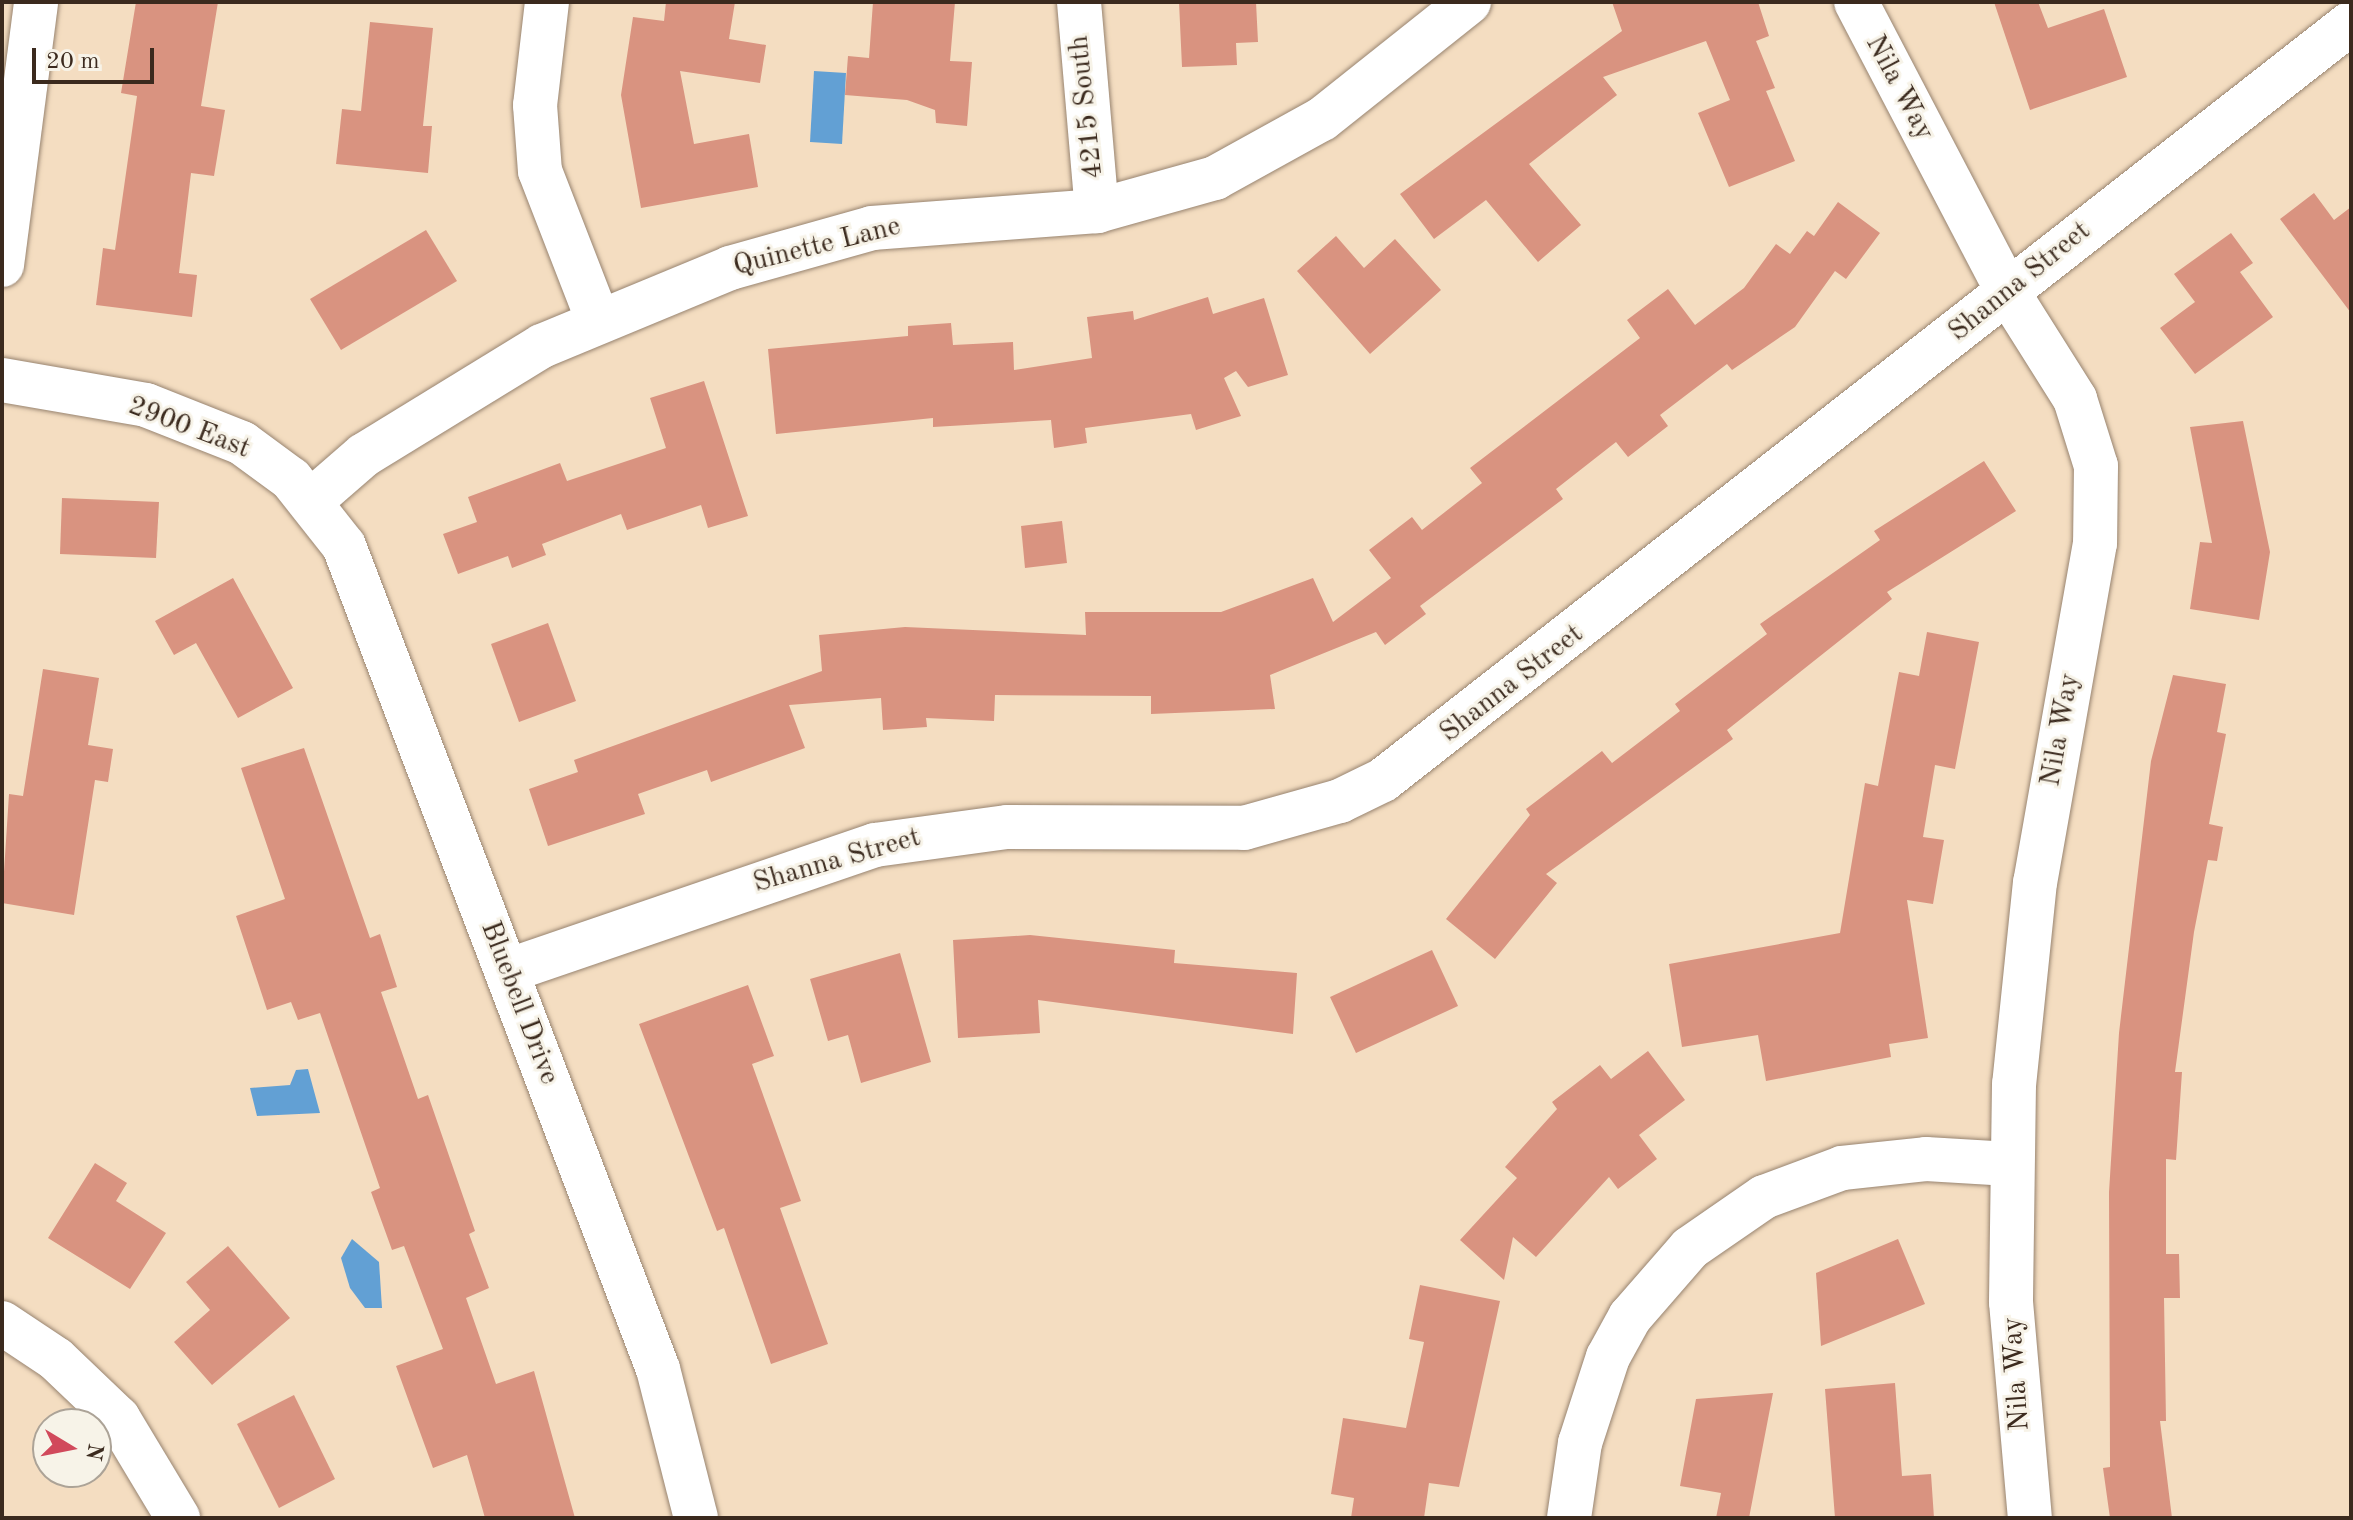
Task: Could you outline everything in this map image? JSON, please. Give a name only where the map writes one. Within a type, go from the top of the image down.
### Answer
[{"type":"street","points":[[2,265],[36,2]]},
{"type":"street","points":[[547,2],[535,105],[540,171],[597,318]]},
{"type":"street","name":"4215 South","points":[[1079,2],[1097,211]]},
{"type":"street","name":"Quinette Lane","points":[[311,501],[364,455],[597,318],[730,268],[872,228],[1097,211],[1189,187],[1288,141],[1469,2]]},
{"type":"street","name":"Nila Way","points":[[1856,2],[2007,291],[2085,420],[2099,492],[2027,937],[2010,1164],[2014,1345],[2030,1518]]},
{"type":"street","name":"Shanna Street","points":[[507,971],[875,845],[1007,827],[1244,828],[1340,801],[1423,755],[2007,291],[2351,23]]},
{"type":"street","name":"2900 East","points":[[2,380],[146,405],[242,443],[311,501]]},
{"type":"street","name":"Bluebell Drive","points":[[311,501],[357,573],[658,1369],[696,1518]]},
{"type":"street","points":[[1569,1518],[1580,1443],[1608,1357],[1630,1317],[1690,1248],[1764,1197],[1842,1168],[1926,1159],[2010,1164]]},
{"type":"street","points":[[2,1323],[56,1359],[118,1418],[178,1518]]},
{"type":"water","points":[[814,71],[846,73],[842,144],[810,142]]},
{"type":"water","points":[[308,1069],[320,1113],[257,1116],[250,1088],[290,1085],[296,1070]]},
{"type":"water","points":[[352,1239],[379,1262],[382,1308],[365,1308],[350,1288],[341,1258]]},
{"type":"building","points":[[136,2],[218,2],[201,106],[225,110],[214,176],[191,173],[179,273],[197,275],[192,317],[96,305],[103,248],[115,250],[137,96],[121,93]]},
{"type":"building","points":[[666,2],[735,2],[729,39],[766,45],[760,83],[680,71],[694,144],[749,134],[758,187],[641,208],[621,95],[633,17],[664,21]]},
{"type":"building","points":[[873,2],[955,2],[950,61],[972,62],[967,126],[936,123],[935,110],[907,100],[845,95],[848,56],[869,58]]},
{"type":"building","points":[[1179,2],[1256,2],[1258,42],[1236,43],[1237,65],[1182,67]]},
{"type":"building","points":[[1612,2],[1758,2],[1769,36],[1756,41],[1775,88],[1766,91],[1795,161],[1729,187],[1698,113],[1730,100],[1706,41],[1603,77],[1617,95],[1529,164],[1581,225],[1538,262],[1486,200],[1434,239],[1400,194],[1622,31]]},
{"type":"building","points":[[1994,2],[2038,2],[2048,28],[2104,9],[2127,77],[2030,110]]},
{"type":"building","points":[[370,22],[433,28],[423,126],[432,126],[428,173],[336,164],[342,109],[361,111]]},
{"type":"building","points":[[2314,193],[2334,220],[2351,207],[2351,313],[2280,219]]},
{"type":"building","points":[[1838,202],[1880,233],[1846,279],[1835,271],[1795,327],[1732,370],[1727,364],[1660,415],[1668,426],[1628,457],[1616,442],[1556,489],[1563,499],[1420,606],[1426,614],[1385,645],[1376,632],[1270,675],[1275,709],[1151,714],[1151,696],[995,695],[994,721],[926,718],[927,727],[883,730],[881,698],[789,705],[805,748],[711,782],[707,770],[638,794],[645,814],[548,846],[529,789],[578,772],[574,760],[822,671],[819,635],[905,627],[1086,635],[1085,612],[1221,612],[1313,578],[1333,622],[1391,578],[1369,550],[1412,517],[1422,530],[1482,483],[1470,468],[1640,338],[1627,320],[1668,289],[1695,325],[1744,288],[1776,244],[1790,254],[1807,231],[1814,236]]},
{"type":"building","points":[[426,230],[457,281],[341,350],[310,299]]},
{"type":"building","points":[[2231,233],[2253,263],[2240,272],[2273,317],[2195,374],[2160,328],[2195,302],[2174,274]]},
{"type":"building","points":[[1336,236],[1364,268],[1395,239],[1441,290],[1370,354],[1297,271]]},
{"type":"building","points":[[1208,297],[1213,314],[1264,298],[1288,375],[1248,387],[1236,371],[1224,378],[1241,416],[1196,430],[1191,414],[1085,428],[1087,443],[1054,448],[1051,420],[933,427],[933,418],[776,434],[768,349],[908,336],[908,326],[951,323],[953,345],[1013,342],[1014,370],[1092,358],[1087,317],[1133,311],[1134,320]]},
{"type":"building","points":[[704,381],[748,516],[708,528],[701,505],[627,530],[621,514],[542,544],[546,555],[512,568],[508,556],[458,574],[443,534],[477,522],[468,497],[560,463],[567,481],[666,448],[650,398]]},
{"type":"building","points":[[2243,421],[2270,552],[2259,620],[2190,609],[2200,542],[2212,543],[2190,427]]},
{"type":"building","points":[[1984,461],[2016,511],[1887,592],[1892,599],[1727,730],[1733,739],[1546,874],[1557,883],[1495,959],[1446,919],[1530,815],[1526,809],[1602,751],[1612,763],[1680,711],[1675,704],[1767,634],[1760,624],[1880,540],[1874,531]]},
{"type":"building","points":[[62,498],[159,502],[156,558],[60,554]]},
{"type":"building","points":[[1062,521],[1067,563],[1025,568],[1021,526]]},
{"type":"building","points":[[233,578],[293,688],[238,718],[196,643],[174,655],[155,621]]},
{"type":"building","points":[[548,623],[576,701],[519,722],[491,644]]},
{"type":"building","points":[[1927,632],[1979,642],[1955,769],[1935,765],[1923,837],[1944,840],[1933,904],[1907,900],[1928,1038],[1889,1044],[1891,1057],[1766,1081],[1758,1035],[1682,1047],[1669,964],[1840,933],[1865,783],[1878,786],[1899,672],[1919,676]]},
{"type":"building","points":[[43,669],[99,678],[88,745],[113,749],[108,782],[95,780],[74,915],[2,903],[9,794],[23,796]]},
{"type":"building","points":[[2173,675],[2226,684],[2217,732],[2226,734],[2209,824],[2223,827],[2217,861],[2208,860],[2194,932],[2175,1072],[2182,1072],[2176,1160],[2166,1159],[2166,1254],[2179,1254],[2180,1298],[2164,1298],[2166,1421],[2160,1421],[2172,1518],[2110,1518],[2103,1468],[2110,1467],[2109,1192],[2119,1033],[2151,761]]},
{"type":"building","points":[[304,748],[370,938],[380,934],[397,987],[381,992],[418,1099],[428,1095],[475,1231],[469,1234],[489,1288],[466,1298],[496,1384],[534,1371],[575,1518],[485,1518],[467,1455],[433,1468],[396,1366],[443,1349],[404,1246],[392,1250],[371,1192],[380,1188],[320,1013],[298,1020],[291,1002],[267,1010],[236,916],[285,899],[241,768]]},
{"type":"building","points":[[1030,935],[1175,950],[1174,963],[1297,973],[1293,1034],[1038,1000],[1040,1033],[958,1038],[953,940]]},
{"type":"building","points":[[1432,950],[1458,1006],[1356,1053],[1330,997]]},
{"type":"building","points":[[900,953],[931,1062],[861,1083],[848,1035],[828,1041],[810,979]]},
{"type":"building","points":[[748,985],[774,1056],[752,1064],[801,1201],[780,1208],[828,1344],[771,1364],[724,1228],[717,1231],[639,1024]]},
{"type":"building","points":[[1648,1051],[1685,1100],[1639,1135],[1657,1159],[1618,1189],[1609,1177],[1536,1257],[1513,1237],[1504,1280],[1460,1240],[1517,1178],[1505,1167],[1557,1109],[1552,1102],[1600,1065],[1611,1079]]},
{"type":"building","points":[[95,1163],[127,1183],[116,1201],[166,1233],[130,1289],[48,1238]]},
{"type":"building","points":[[1898,1239],[1925,1304],[1821,1346],[1816,1273]]},
{"type":"building","points":[[228,1246],[290,1318],[212,1385],[174,1342],[210,1310],[186,1282]]},
{"type":"building","points":[[1420,1285],[1500,1301],[1459,1487],[1429,1483],[1424,1518],[1351,1518],[1354,1498],[1331,1494],[1343,1418],[1406,1428],[1424,1342],[1409,1339]]},
{"type":"building","points":[[1895,1383],[1902,1476],[1931,1474],[1934,1518],[1835,1518],[1825,1389]]},
{"type":"building","points":[[1773,1393],[1749,1518],[1716,1518],[1721,1493],[1680,1486],[1696,1399]]},
{"type":"building","points":[[294,1395],[335,1479],[279,1508],[237,1424]]}]
